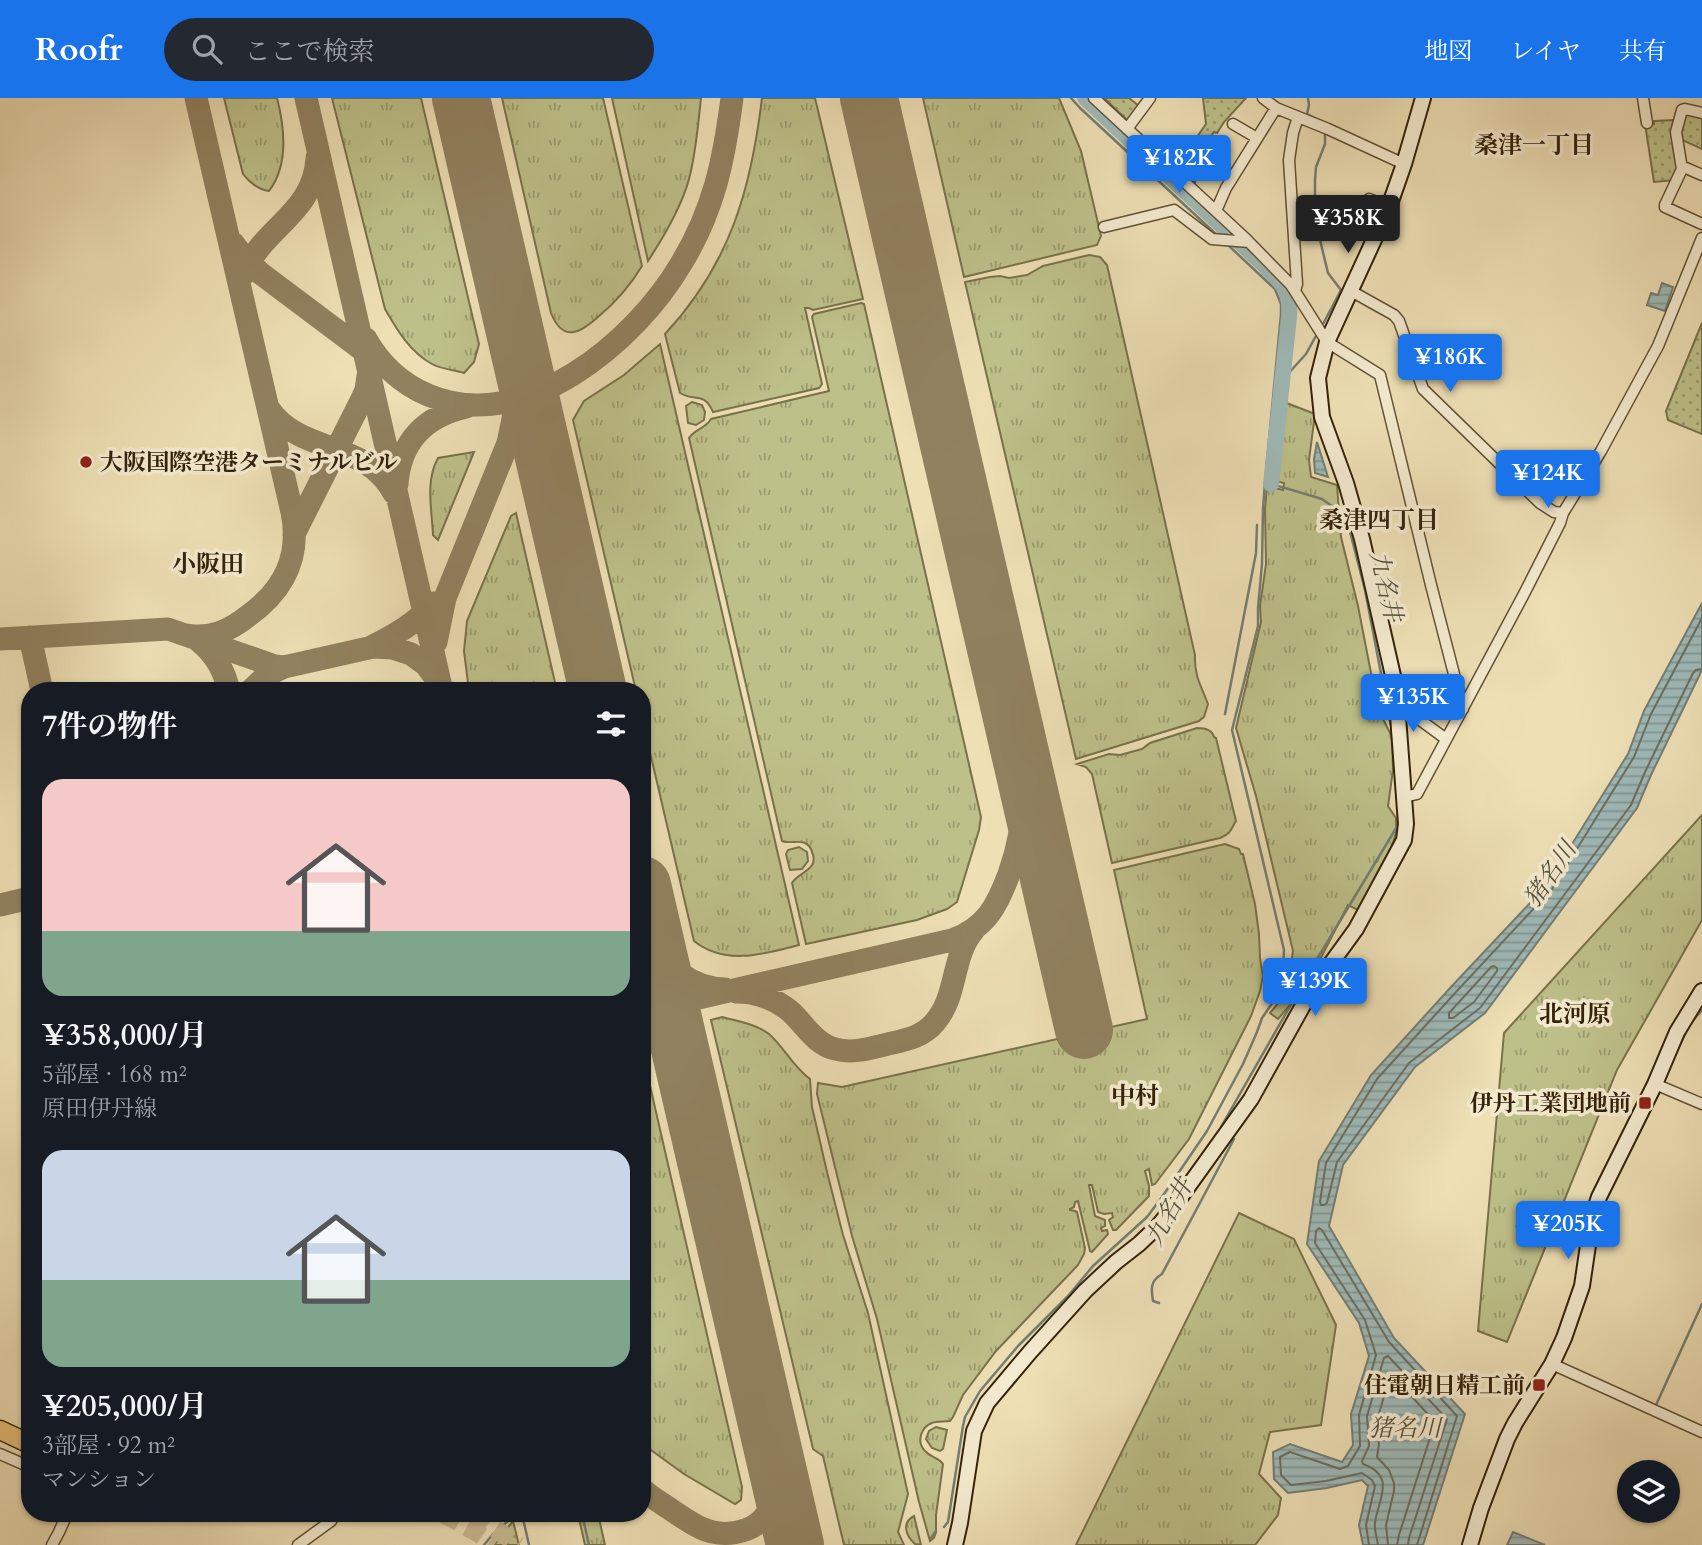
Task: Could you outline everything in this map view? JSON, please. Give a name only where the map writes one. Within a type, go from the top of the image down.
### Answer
[{"type":"highway","points":[[0,1430],[21,1440]]},
{"type":"highway","points":[[0,1443],[21,1452]]},
{"type":"street","points":[[1094,98],[1249,242],[1291,285],[1327,342],[1380,375],[1463,709]]},
{"type":"street","points":[[1127,129],[1150,98]]},
{"type":"street","points":[[1263,98],[1276,108],[1404,164]]},
{"type":"street","points":[[955,1545],[974,1431],[987,1404],[1085,1291],[1159,1225],[1172,1209],[1251,1099],[1311,991],[1356,929],[1404,840],[1406,824],[1396,689],[1362,539],[1346,483],[1322,417],[1318,378],[1327,342],[1389,208],[1423,98]]},
{"type":"street","points":[[1643,98],[1647,123]]},
{"type":"street","points":[[1216,211],[1226,188],[1276,108]]},
{"type":"street","points":[[1702,113],[1682,110],[1676,132],[1682,169],[1665,205],[1702,224]]},
{"type":"street","points":[[1294,291],[1297,284],[1289,160],[1298,117]]},
{"type":"street","points":[[1233,124],[1256,138]]},
{"type":"street","points":[[1682,169],[1686,168],[1702,175]]},
{"type":"street","points":[[1369,199],[1389,208]]},
{"type":"street","points":[[1104,227],[1174,210],[1212,239],[1249,242]]},
{"type":"street","points":[[1404,797],[1417,794],[1531,580],[1563,513],[1601,451],[1658,346],[1702,238]]},
{"type":"street","points":[[1351,291],[1394,315],[1399,321],[1423,389],[1540,503],[1555,512],[1563,513]]},
{"type":"street","points":[[1397,703],[1446,739]]},
{"type":"street","points":[[1471,1545],[1507,1439],[1552,1364],[1564,1338],[1581,1286],[1591,1218],[1599,1197],[1655,1084],[1677,1032],[1702,991]]},
{"type":"street","points":[[1655,1084],[1702,1104]]},
{"type":"street","points":[[1552,1364],[1702,1432]]},
{"type":"street","points":[[0,1454],[21,1463]]},
{"type":"street","points":[[52,1545],[63,1522]]},
{"type":"street","points":[[298,1545],[330,1522]]},
{"type":"green space","points":[[224,98],[277,98],[284,146],[280,170],[269,191],[255,185],[243,174]]},
{"type":"green space","points":[[332,98],[421,98],[479,344],[474,362],[464,373],[439,367],[424,359],[405,340],[385,309]]},
{"type":"green space","points":[[502,98],[603,98],[642,266],[617,300],[578,331],[566,332],[561,329],[551,313]]},
{"type":"green space","points":[[612,98],[701,98],[686,189],[672,221],[648,261]]},
{"type":"green space","points":[[762,98],[815,98],[863,299],[813,310],[805,308],[822,384],[819,388],[713,412],[703,399],[680,393],[665,334],[706,281],[734,224],[751,164]]},
{"type":"green space","points":[[923,98],[1059,98],[1081,151],[1101,236],[1097,245],[964,277]]},
{"type":"green space","points":[[1104,98],[1129,98],[1139,106],[1128,121]]},
{"type":"green space","points":[[1203,98],[1246,98],[1217,133],[1214,132],[1201,151],[1202,159],[1195,183],[1182,172],[1190,147],[1206,124]]},
{"type":"green space","points":[[1686,111],[1702,116],[1702,149],[1680,139],[1678,131]]},
{"type":"green space","points":[[1673,120],[1680,171],[1675,180],[1654,182],[1645,124]]},
{"type":"green space","points":[[1089,255],[1100,257],[1107,265],[1195,655],[1197,675],[1208,704],[1204,717],[1199,721],[1076,759],[965,282],[990,277],[1027,275],[1043,266]]},
{"type":"green space","points":[[864,304],[981,817],[957,902],[947,909],[917,920],[806,944],[792,883],[811,867],[814,858],[805,843],[782,841],[689,438],[711,419],[829,391],[812,317],[814,314]]},
{"type":"green space","points":[[1702,323],[1702,434],[1668,420],[1666,411]]},
{"type":"green space","points":[[660,344],[799,945],[759,954],[732,956],[706,949],[694,941],[651,757],[651,682],[634,682],[573,420],[584,401],[624,375]]},
{"type":"green space","points":[[692,402],[702,405],[705,412],[704,420],[696,425],[688,423],[686,406]]},
{"type":"green space","points":[[1284,402],[1315,414],[1309,460],[1311,477],[1337,485],[1341,537],[1358,606],[1378,709],[1392,737],[1393,770],[1388,806],[1396,818],[1396,833],[1360,911],[1348,905],[1307,985],[1278,1019],[1270,1013],[1287,992],[1293,951],[1256,796],[1236,728],[1261,622],[1260,606],[1266,564],[1267,486],[1283,490],[1284,483],[1275,481]]},
{"type":"green space","points":[[474,452],[438,540],[433,535],[431,506],[430,486],[434,467],[438,458]]},
{"type":"green space","points":[[516,513],[555,682],[468,682],[464,651],[467,621],[511,516]]},
{"type":"green space","points":[[1197,728],[1210,731],[1216,738],[1236,821],[1230,831],[1220,838],[1112,863],[1092,774],[1086,767],[1077,764],[1109,754],[1120,755],[1142,749],[1150,743]]},
{"type":"green space","points":[[1702,815],[1702,920],[1617,1070],[1507,1342],[1478,1331],[1504,1033]]},
{"type":"green space","points":[[1225,844],[1239,849],[1243,854],[1255,904],[1263,976],[1251,1016],[1189,1139],[1155,1184],[1152,1185],[1149,1169],[1145,1171],[1149,1196],[1113,1230],[1109,1220],[1113,1217],[1112,1213],[1098,1212],[1092,1185],[1089,1185],[1095,1216],[1105,1220],[1105,1226],[1101,1228],[1102,1231],[1107,1230],[1108,1234],[1092,1252],[1090,1251],[1078,1201],[1075,1202],[1070,1210],[1077,1212],[1085,1248],[1078,1265],[996,1351],[963,1395],[950,1421],[932,1423],[923,1431],[920,1439],[922,1447],[943,1464],[936,1532],[930,1541],[877,1319],[852,1236],[817,1094],[818,1083],[842,1087],[1147,1019],[1114,870]]},
{"type":"green space","points":[[799,847],[807,852],[808,861],[802,869],[790,870],[786,854],[788,850]]},
{"type":"green space","points":[[722,1017],[752,1025],[769,1034],[810,1079],[812,1107],[827,1172],[843,1235],[868,1313],[908,1494],[898,1532],[904,1545],[844,1545],[823,1456],[813,1449],[711,1020]]},
{"type":"green space","points":[[651,1090],[742,1487],[741,1500],[735,1504],[684,1474],[651,1450]]},
{"type":"green space","points":[[1239,1213],[1294,1239],[1336,1325],[1321,1425],[1270,1432],[1259,1474],[1281,1498],[1278,1515],[1255,1545],[1076,1545]]},
{"type":"green space","points":[[936,1427],[947,1430],[943,1449],[940,1451],[932,1448],[926,1439],[929,1431]]},
{"type":"green space","points":[[914,1516],[921,1545],[912,1541],[906,1530],[907,1522]]},
{"type":"green space","points":[[512,1522],[513,1522],[519,1545],[494,1545]]},
{"type":"green space","points":[[580,1522],[600,1522],[605,1545],[585,1545]]},
{"type":"water","points":[[1662,283],[1673,287],[1665,311],[1647,305],[1651,293],[1658,295]]},
{"type":"water","points":[[1317,442],[1328,477],[1315,473]]},
{"type":"water","name":"猪名川","points":[[1702,603],[1702,670],[1637,808],[1485,1013],[1415,1067],[1343,1165],[1329,1226],[1394,1338],[1465,1414],[1423,1545],[1363,1545],[1359,1525],[1368,1486],[1362,1480],[1288,1493],[1274,1479],[1273,1452],[1290,1444],[1342,1462],[1353,1445],[1351,1414],[1369,1356],[1359,1323],[1307,1244],[1319,1161],[1371,1075],[1546,886],[1628,754],[1644,711]]},
{"type":"water","points":[[1513,1532],[1545,1545],[1507,1545]]},
{"type":"waterway","points":[[1071,98],[1218,236]]},
{"type":"waterway","name":"九名井","points":[[1085,98],[1265,266],[1287,294],[1289,317],[1271,484]]},
{"type":"waterway","points":[[1308,98],[1307,114],[1320,121]]},
{"type":"waterway","points":[[1322,326],[1341,290],[1328,273],[1315,219],[1316,167],[1325,144],[1325,131]]},
{"type":"waterway","points":[[1228,245],[1275,289],[1281,304],[1265,482]]},
{"type":"waterway","points":[[1279,420],[1282,419],[1286,376],[1306,354],[1317,334]]},
{"type":"waterway","points":[[944,1527],[948,1522],[965,1417],[980,1391],[1093,1266],[1147,1217],[1207,1131],[1243,1064],[1262,1018],[1282,989],[1284,950],[1232,730],[1258,626],[1265,482],[1322,499],[1346,516],[1365,590],[1393,736]]},
{"type":"waterway","points":[[1225,714],[1256,553],[1257,525]]},
{"type":"waterway","name":"九名井","points":[[1221,1127],[1317,959],[1401,820]]},
{"type":"waterway","points":[[1673,1059],[1690,1024],[1702,1010]]},
{"type":"waterway","name":"九名井","points":[[1159,1303],[1153,1301],[1153,1282],[1162,1274],[1234,1139]]},
{"type":"waterway","points":[[1656,1405],[1702,1304]]},
{"type":"waterway","points":[[484,1545],[507,1522]]},
{"type":"waterway","points":[[524,1522],[529,1545]]},
{"type":"waterway","points":[[584,1522],[589,1545]]},
{"type":"waterway","points":[[931,1538],[936,1531]]},
{"type":"taxiway","points":[[187,635],[204,636],[227,630],[261,606],[280,584],[287,571],[294,544],[292,512],[196,98]]},
{"type":"taxiway","points":[[306,98],[440,682]]},
{"type":"taxiway","points":[[366,339],[385,365],[409,385],[428,395],[465,404],[502,403],[538,392],[573,374],[606,351],[636,323],[661,294],[681,264],[710,204],[732,98]]},
{"type":"taxiway","points":[[244,274],[252,258],[307,193],[314,177],[317,158]]},
{"type":"taxiway","points":[[233,243],[260,273],[368,354]]},
{"type":"taxiway","points":[[436,642],[445,598],[508,443],[519,372],[514,327]]},
{"type":"taxiway","points":[[294,534],[362,399],[368,376]]},
{"type":"taxiway","points":[[397,484],[403,455],[418,433],[439,417],[466,407]]},
{"type":"taxiway","points":[[269,409],[283,424],[298,434],[367,464],[382,476],[394,493]]},
{"type":"taxiway","points":[[371,647],[405,628],[434,603]]},
{"type":"taxiway","points":[[0,639],[168,629],[284,667]]},
{"type":"taxiway","points":[[30,637],[40,682]]},
{"type":"taxiway","points":[[199,641],[218,663],[227,682]]},
{"type":"taxiway","points":[[260,682],[284,667],[373,647],[393,648],[411,654],[426,665],[438,681]]},
{"type":"taxiway","points":[[651,1009],[952,940],[974,929],[995,906],[1009,874],[1018,842],[1023,811],[1019,747]]},
{"type":"taxiway","points":[[0,905],[21,900]]},
{"type":"taxiway","points":[[737,992],[758,995],[779,1003],[828,1047],[848,1051],[862,1050],[901,1041],[925,1031],[942,1012],[961,952],[974,930]]},
{"type":"taxiway","points":[[654,937],[665,958],[681,974],[702,985],[725,989]]},
{"type":"taxiway","points":[[651,989],[658,967],[658,953]]},
{"type":"taxiway","points":[[651,1022],[667,1033],[681,1057]]},
{"type":"taxiway","points":[[651,1496],[701,1528],[718,1533],[736,1532],[753,1526],[770,1510],[776,1493],[777,1469]]},
{"type":"runway","points":[[461,98],[596,682]]},
{"type":"runway","points":[[869,98],[1084,1030]]},
{"type":"runway","points":[[651,924],[795,1545]]},
{"type":"tunnel","points":[[457,1522],[494,1545]]},
{"type":"tunnel","points":[[485,1522],[519,1545]]},
{"type":"place","name":"大阪国際空港ターミナルビル","points":[[86,462]]},
{"type":"place","name":"伊丹工業団地前","points":[[1645,1103]]},
{"type":"place","name":"住電朝日精工前","points":[[1539,1385]]},
{"type":"district","name":"桑津一丁目","points":[[1534,145]]},
{"type":"district","name":"桑津四丁目","points":[[1379,520]]},
{"type":"district","name":"小阪田","points":[[208,564]]},
{"type":"district","name":"北河原","points":[[1575,1014]]},
{"type":"district","name":"中村","points":[[1135,1096]]}]
